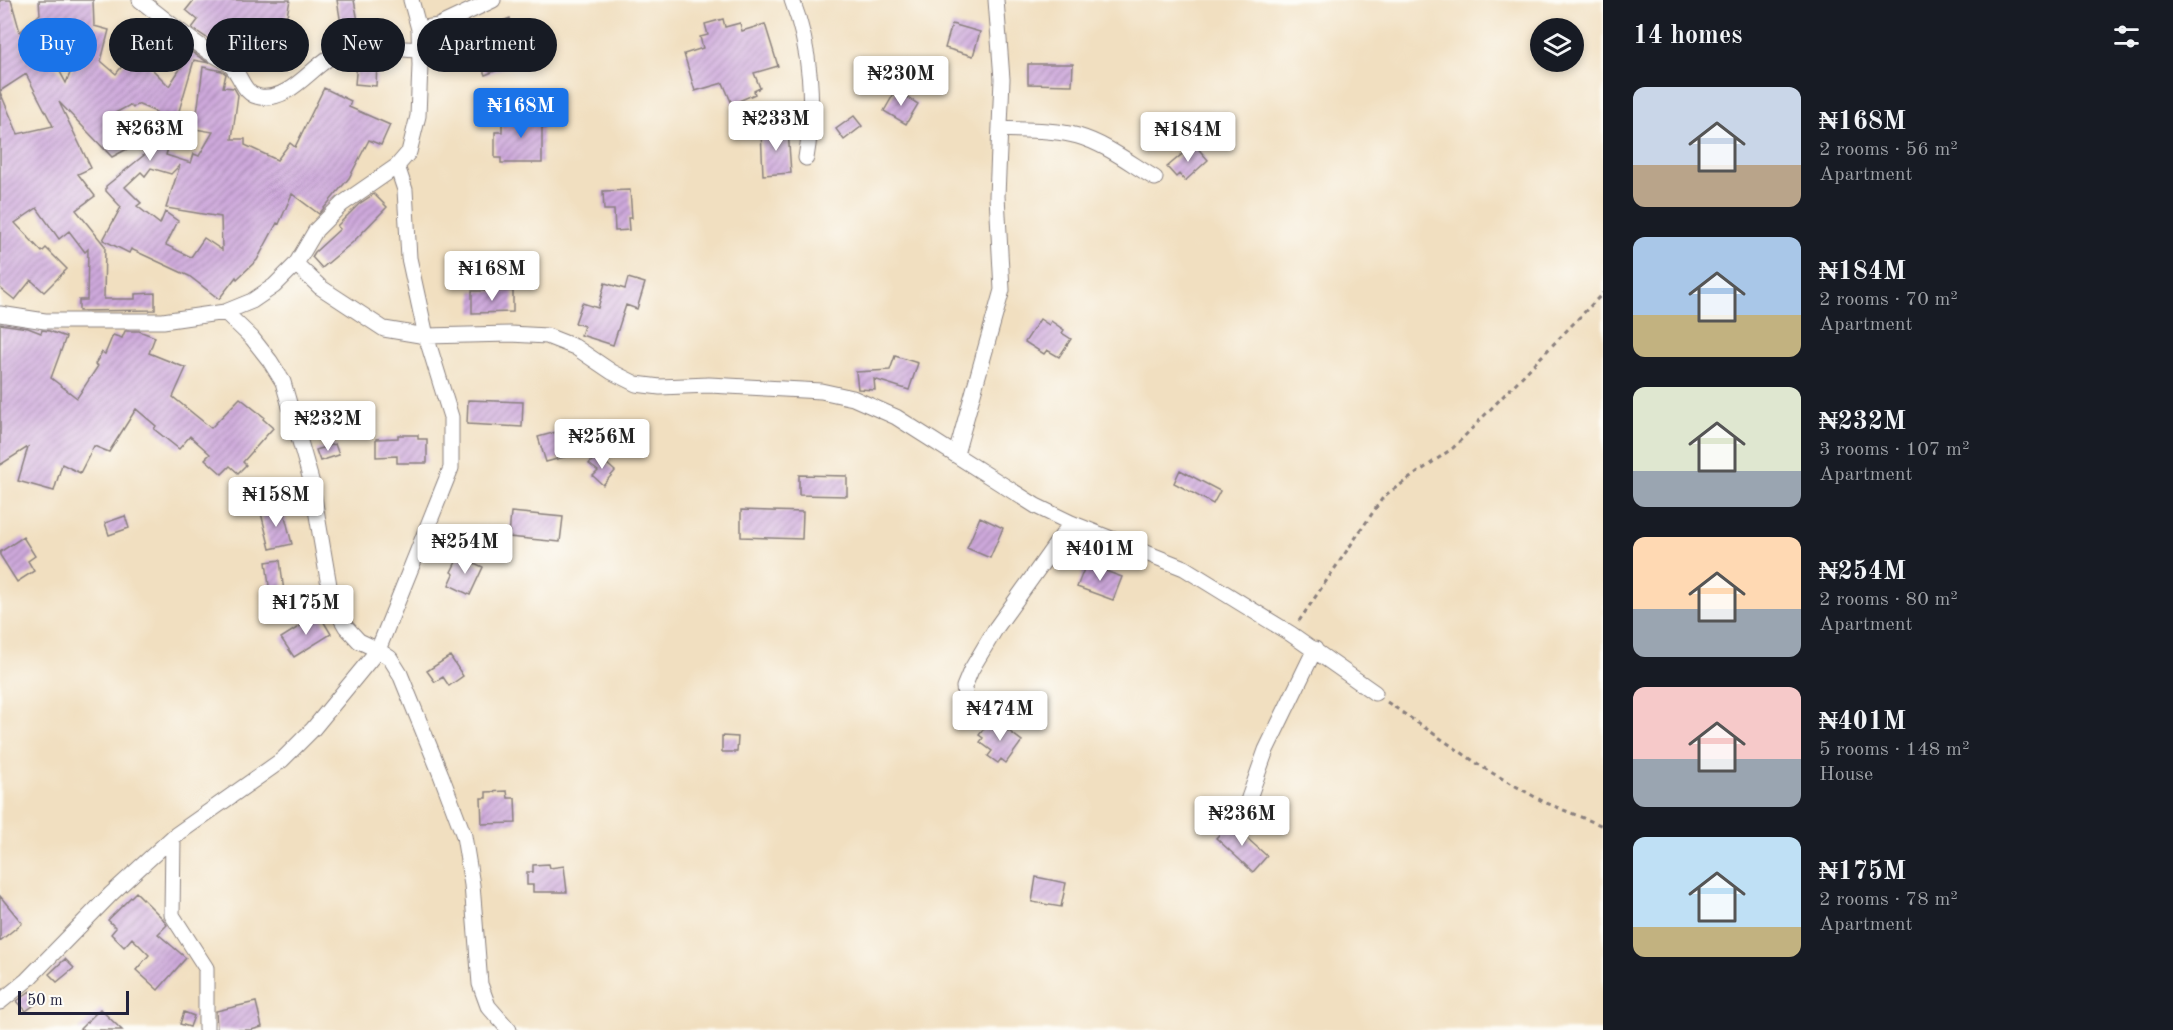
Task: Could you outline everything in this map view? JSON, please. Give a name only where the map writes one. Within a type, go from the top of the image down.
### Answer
[{"type":"street","points":[[140,0],[232,67],[245,89],[258,97],[274,96],[290,89],[323,60],[344,50],[361,48],[417,50]]},
{"type":"street","points":[[411,0],[417,22]]},
{"type":"street","points":[[455,18],[493,0]]},
{"type":"street","points":[[792,0],[801,24],[808,68],[812,126],[806,158]]},
{"type":"street","points":[[956,454],[1002,290],[997,196],[1002,79],[996,0]]},
{"type":"street","points":[[0,314],[45,321],[163,321],[225,312],[252,301],[274,286],[296,264],[316,230],[342,204],[397,166],[410,152],[418,116],[419,72]]},
{"type":"street","points":[[1000,129],[1077,136],[1096,143],[1155,178]]},
{"type":"street","points":[[1,1001],[27,980],[111,894],[173,837],[282,760],[312,729],[378,650],[451,468],[451,417],[426,336],[409,258],[405,190],[397,166]]},
{"type":"street","points":[[296,264],[320,287],[384,329],[426,336],[510,334],[547,336],[575,347],[612,372],[636,384],[660,387],[709,385],[821,391],[853,398],[896,417],[1036,506],[1071,523],[1184,568],[1291,634],[1375,693]]},
{"type":"street","points":[[225,312],[252,338],[283,382],[310,480],[332,603],[346,627],[358,641],[390,658],[400,674],[464,836],[472,885],[480,984],[488,1006],[509,1030]]},
{"type":"street","points":[[967,714],[964,687],[971,670],[996,628],[1071,523]]},
{"type":"street","points":[[1244,812],[1266,750],[1315,650]]},
{"type":"street","points":[[173,837],[171,915],[206,968],[206,1030]]},
{"type":"path","points":[[1291,634],[1384,496],[1453,448],[1603,293]]},
{"type":"path","points":[[1375,693],[1487,770],[1544,802],[1603,826]]},
{"type":"building","points":[[0,0],[11,0],[18,25],[18,72],[60,72],[66,83],[70,72],[97,72],[97,27],[109,30],[101,61],[109,68],[109,72],[116,74],[118,72],[155,72],[169,86],[178,72],[190,72],[166,155],[191,163],[194,154],[199,156],[213,132],[195,129],[203,67],[206,68],[206,72],[226,74],[223,87],[234,88],[238,95],[232,139],[245,139],[245,145],[277,160],[290,143],[295,147],[324,88],[351,101],[349,107],[390,125],[381,145],[369,140],[349,178],[319,214],[292,194],[279,224],[277,223],[257,260],[237,279],[236,277],[219,299],[189,276],[131,249],[129,253],[103,240],[121,207],[106,191],[106,186],[170,134],[167,129],[148,138],[156,112],[137,104],[133,108],[130,105],[106,118],[131,147],[112,157],[59,102],[91,168],[78,174],[95,196],[76,210],[105,246],[104,299],[135,299],[135,294],[155,293],[155,310],[79,311],[79,300],[87,300],[88,249],[85,252],[69,231],[59,239],[37,208],[15,223],[42,252],[46,248],[67,269],[44,292],[31,280],[15,300],[0,288],[0,92],[18,134],[53,126],[26,74],[0,91]],"holes":[[[180,165],[166,208],[221,217],[222,250],[204,238],[191,257],[166,245],[178,221],[165,212],[160,224],[137,206],[141,203],[125,187],[141,172],[145,176],[151,168],[171,174]]]},
{"type":"building","points":[[39,0],[93,0],[94,18],[36,18],[40,14]]},
{"type":"building","points":[[194,0],[290,0],[287,18],[206,18],[206,37],[194,29],[198,20],[186,10]]},
{"type":"building","points":[[337,0],[354,0],[357,18],[340,18]]},
{"type":"building","points":[[723,19],[725,27],[740,23],[742,31],[765,24],[778,66],[754,73],[760,88],[754,91],[755,94],[732,104],[723,83],[695,91],[684,54],[703,48],[700,37],[708,35],[705,24]]},
{"type":"building","points":[[952,24],[980,32],[973,56],[945,48]]},
{"type":"building","points":[[194,54],[206,61],[194,60]]},
{"type":"building","points":[[1028,64],[1073,64],[1072,85],[1028,84]]},
{"type":"building","points":[[356,72],[377,72],[376,86],[355,84]]},
{"type":"building","points":[[896,90],[918,104],[906,124],[884,111]]},
{"type":"building","points":[[502,115],[546,115],[546,128],[542,128],[542,163],[501,163],[501,158],[495,158],[495,132],[502,132]]},
{"type":"building","points":[[854,116],[862,126],[844,140],[836,129]]},
{"type":"building","points":[[788,130],[791,173],[763,175],[761,131]]},
{"type":"building","points":[[1194,144],[1208,160],[1185,181],[1179,174],[1176,177],[1167,167]]},
{"type":"building","points":[[630,190],[632,218],[628,218],[629,230],[615,231],[614,210],[604,210],[603,191]]},
{"type":"building","points":[[374,194],[387,207],[353,242],[322,268],[312,257],[315,252],[340,229],[337,226],[359,204]]},
{"type":"building","points":[[628,278],[645,283],[637,309],[626,305],[613,345],[581,335],[584,326],[575,323],[582,303],[598,308],[605,283],[625,289]]},
{"type":"building","points":[[472,291],[513,291],[513,312],[472,313]]},
{"type":"building","points":[[1040,319],[1049,325],[1051,321],[1064,330],[1062,333],[1071,339],[1059,357],[1047,350],[1044,354],[1025,342]]},
{"type":"building","points":[[0,324],[28,328],[41,333],[42,330],[49,331],[66,337],[51,378],[77,398],[98,366],[95,364],[102,352],[105,354],[113,335],[122,338],[125,331],[139,331],[155,337],[149,353],[186,368],[173,397],[211,428],[240,398],[264,417],[263,419],[273,428],[243,462],[246,465],[238,473],[230,466],[222,474],[205,459],[210,454],[190,436],[179,449],[154,429],[156,426],[136,409],[109,452],[94,446],[80,473],[62,464],[54,491],[18,481],[28,447],[0,465]]},
{"type":"building","points":[[895,356],[918,363],[909,390],[874,379],[875,390],[858,389],[856,372],[890,370]]},
{"type":"building","points":[[468,400],[523,402],[522,427],[467,424]]},
{"type":"building","points":[[571,428],[578,453],[546,462],[538,437]]},
{"type":"building","points":[[398,435],[418,435],[418,439],[427,439],[427,463],[397,463],[397,456],[376,457],[376,439],[398,438]]},
{"type":"building","points":[[335,444],[339,455],[320,461],[316,450]]},
{"type":"building","points":[[597,455],[615,471],[603,485],[593,476],[598,471],[589,464]]},
{"type":"building","points":[[1180,470],[1220,491],[1213,504],[1174,483]]},
{"type":"building","points":[[799,475],[847,476],[847,496],[799,495]]},
{"type":"building","points":[[283,508],[292,544],[270,549],[261,513]]},
{"type":"building","points":[[741,510],[803,512],[802,539],[741,537]]},
{"type":"building","points":[[511,512],[563,517],[560,542],[509,537]]},
{"type":"building","points":[[125,516],[129,528],[109,535],[105,523]]},
{"type":"building","points":[[980,517],[1003,528],[990,558],[967,548]]},
{"type":"building","points":[[23,537],[35,556],[28,561],[34,571],[17,582],[0,552]]},
{"type":"building","points":[[459,556],[483,567],[470,595],[449,585],[454,574],[451,572]]},
{"type":"building","points":[[280,560],[284,592],[270,594],[266,562]]},
{"type":"building","points":[[1086,564],[1122,577],[1113,600],[1077,587]]},
{"type":"building","points":[[319,614],[331,634],[294,657],[281,638]]},
{"type":"building","points":[[450,656],[463,676],[449,686],[443,677],[435,682],[427,671]]},
{"type":"building","points":[[988,723],[994,727],[998,723],[1022,741],[1006,763],[1001,759],[998,763],[988,756],[992,751],[980,742],[983,738],[979,735]]},
{"type":"building","points":[[722,736],[738,737],[737,752],[722,752]]},
{"type":"building","points":[[507,791],[508,798],[515,798],[516,823],[482,824],[481,798],[486,798],[486,792]]},
{"type":"building","points":[[1230,823],[1267,856],[1253,872],[1216,838]]},
{"type":"building","points":[[549,864],[550,868],[564,866],[567,892],[533,892],[533,885],[527,885],[527,872],[533,872],[533,865]]},
{"type":"building","points":[[1036,877],[1066,883],[1061,907],[1032,902]]},
{"type":"building","points":[[136,892],[167,925],[158,934],[186,958],[158,990],[136,970],[149,955],[132,938],[124,947],[111,934],[116,928],[108,920]]},
{"type":"building","points":[[0,896],[22,923],[0,941]]},
{"type":"building","points":[[65,959],[74,968],[57,982],[49,974]]},
{"type":"building","points":[[30,991],[38,1002],[26,1011],[17,1001]]},
{"type":"building","points":[[256,1002],[262,1027],[251,1030],[217,1030],[216,1011]]},
{"type":"building","points":[[100,1009],[122,1030],[79,1030]]},
{"type":"building","points":[[184,1012],[194,1016],[190,1027],[180,1024]]}]
